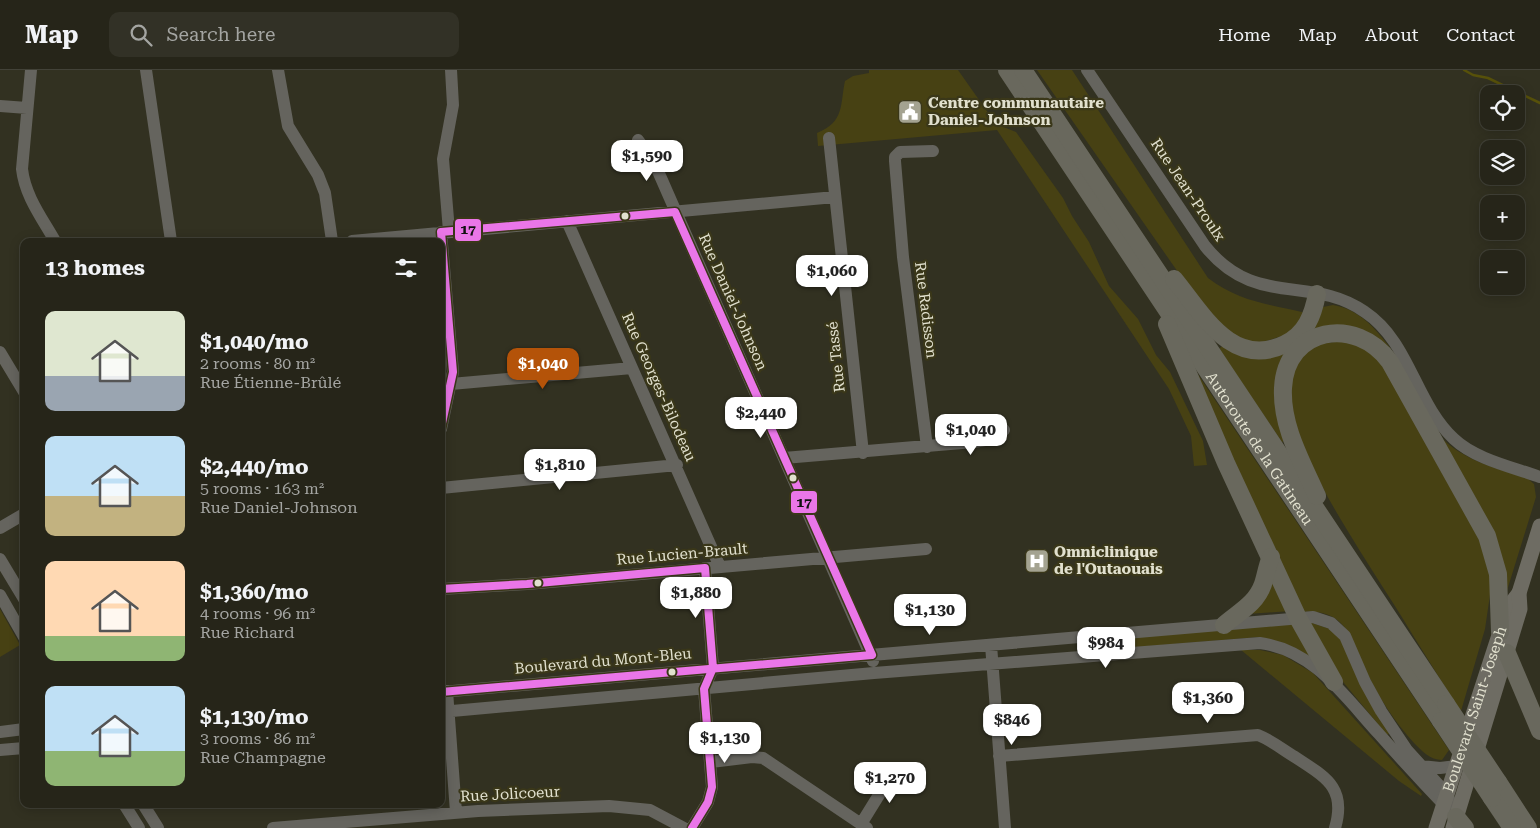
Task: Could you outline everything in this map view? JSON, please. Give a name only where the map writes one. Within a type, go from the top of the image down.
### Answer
[{"type":"highway","name":"Autoroute de la Gatineau","points":[[1007,70],[1441,721],[1495,790],[1528,828]]},
{"type":"highway","name":"Autoroute de la Gatineau","points":[[1023,70],[1446,704],[1495,790],[1512,828]]},
{"type":"highway","points":[[1115,208],[1214,329],[1237,346],[1248,350],[1267,350],[1290,342],[1308,323],[1317,294]]},
{"type":"highway","points":[[1148,280],[1226,463],[1298,618],[1334,682]]},
{"type":"highway","points":[[1339,544],[1292,440],[1285,413],[1283,394],[1286,370],[1295,354],[1311,340],[1336,333],[1353,334],[1365,338],[1377,346],[1387,357],[1479,519],[1492,547],[1497,567],[1500,632]]},
{"type":"highway","points":[[1224,625],[1248,607],[1256,597],[1264,582],[1270,557]]},
{"type":"highway","points":[[1507,652],[1540,731]]},
{"type":"main road","name":"Boulevard Saint-Joseph","points":[[1436,828],[1500,632],[1509,606],[1519,593],[1540,526]]},
{"type":"main road","name":"Boulevard Saint-Joseph","points":[[1458,824],[1520,609],[1519,593]]},
{"type":"street","points":[[31,70],[22,169],[23,180],[26,191],[53,238]]},
{"type":"street","points":[[146,70],[171,238]]},
{"type":"street","points":[[278,70],[288,126],[318,175],[326,192],[332,238]]},
{"type":"street","points":[[445,411],[451,384],[453,356],[445,232],[443,159],[453,105],[451,70]]},
{"type":"street","name":"Rue Jean-Proulx","points":[[1087,70],[1204,246],[1219,262],[1234,274],[1256,284],[1317,294],[1340,299],[1354,305],[1380,324],[1400,350],[1434,415],[1455,440],[1478,454],[1540,477]]},
{"type":"street","points":[[0,106],[27,108]]},
{"type":"street","name":"Rue Tassé","points":[[829,138],[862,453]]},
{"type":"street","name":"Rue Daniel-Johnson","points":[[638,140],[654,162],[872,655],[874,673]]},
{"type":"street","name":"Rue Radisson","points":[[927,447],[903,257],[895,157],[900,152],[933,151]]},
{"type":"street","points":[[383,238],[835,197]]},
{"type":"street","name":"Rue Georges-Bilodeau","points":[[567,221],[677,466],[720,567]]},
{"type":"street","points":[[0,352],[20,385]]},
{"type":"street","points":[[451,384],[632,368]]},
{"type":"street","points":[[784,458],[862,453],[985,440],[1004,430]]},
{"type":"street","points":[[445,488],[677,466]]},
{"type":"street","points":[[0,528],[20,516]]},
{"type":"street","name":"Rue Lucien-Brault","points":[[445,589],[526,584],[926,549]]},
{"type":"street","points":[[0,559],[20,593]]},
{"type":"street","points":[[692,828],[711,794],[711,762],[704,689],[713,668],[705,568]]},
{"type":"street","points":[[0,595],[20,626]]},
{"type":"street","name":"Boulevard du Mont-Bleu","points":[[445,692],[1298,618],[1323,619],[1336,626],[1342,632],[1378,707],[1400,741],[1445,799],[1458,824]]},
{"type":"street","name":"Boulevard du Mont-Bleu","points":[[445,711],[874,673],[1260,643],[1282,648],[1301,656],[1334,682],[1445,799]]},
{"type":"street","points":[[991,645],[1005,828]]},
{"type":"street","points":[[813,660],[815,679]]},
{"type":"street","points":[[445,711],[456,812]]},
{"type":"street","points":[[0,732],[20,730]]},
{"type":"street","points":[[999,756],[1258,735],[1271,741],[1330,782],[1339,803],[1335,828]]},
{"type":"street","points":[[0,750],[20,748]]},
{"type":"street","points":[[711,762],[752,757],[763,758],[864,826],[896,769]]},
{"type":"street","points":[[1421,766],[1440,768],[1457,766]]},
{"type":"street","name":"Rue Jolicoeur","points":[[273,828],[381,823],[456,812],[609,806],[633,807],[660,814],[684,828]]},
{"type":"street","points":[[126,808],[139,828]]},
{"type":"street","points":[[146,808],[158,828]]},
{"type":"shaded area","points":[[869,70],[958,70],[996,124],[1016,132],[1063,198],[1089,242],[1109,286],[1138,319],[1156,355],[1170,372],[1203,441],[1207,465],[1194,466],[1191,436],[1169,389],[997,130],[818,146],[817,133],[826,129],[840,112],[845,81],[853,76],[869,73]]},
{"type":"shaded area","points":[[1037,70],[1072,70],[1208,278],[1243,297],[1306,313],[1288,334],[1257,344],[1227,333],[1180,275]]},
{"type":"shaded area","points":[[1333,305],[1359,315],[1373,327],[1391,349],[1387,350],[1365,333],[1290,352],[1287,440],[1282,442],[1219,349],[1224,344],[1259,355],[1323,307]]},
{"type":"shaded area","points":[[1351,341],[1378,357],[1478,533],[1490,571],[1490,595],[1485,629],[1461,711],[1332,504],[1308,458],[1292,414],[1290,402],[1291,383],[1293,371],[1299,357],[1311,348],[1319,345]]},
{"type":"shaded area","points":[[1195,370],[1449,750],[1442,760],[1430,757],[1423,752],[1394,718],[1382,701],[1367,673],[1352,638],[1339,621],[1329,615],[1317,612],[1302,612],[1265,536]]},
{"type":"shaded area","points":[[1439,435],[1448,444],[1468,457],[1491,467],[1527,478],[1534,484],[1536,497],[1505,597]]},
{"type":"shaded area","points":[[1269,574],[1291,611],[1247,614]]},
{"type":"shaded area","points":[[0,609],[20,645],[0,657]]},
{"type":"shaded area","points":[[1306,621],[1336,631],[1390,733],[1387,735],[1339,677]]},
{"type":"shaded area","points":[[1296,623],[1310,658],[1284,643],[1259,637],[1125,648],[1124,638]]},
{"type":"shaded area","points":[[1241,650],[1260,650],[1283,655],[1313,673],[1422,794],[1421,796],[1399,781]]},
{"type":"waterway","points":[[1464,70],[1473,75],[1488,78],[1540,103]]},
{"type":"transit line","name":"17","points":[[442,238],[441,232],[675,212],[872,655],[445,692]]},
{"type":"transit line","name":"17","points":[[445,279],[453,372],[445,409]]},
{"type":"transit line","name":"17","points":[[445,589],[527,584],[705,568],[713,668],[704,689],[712,787],[708,802],[692,828]]},
{"type":"place","name":"Centre communautaire Daniel-Johnson","points":[[910,112]]},
{"type":"place","name":"Omniclinique de l'Outaouais","points":[[1037,561]]}]
